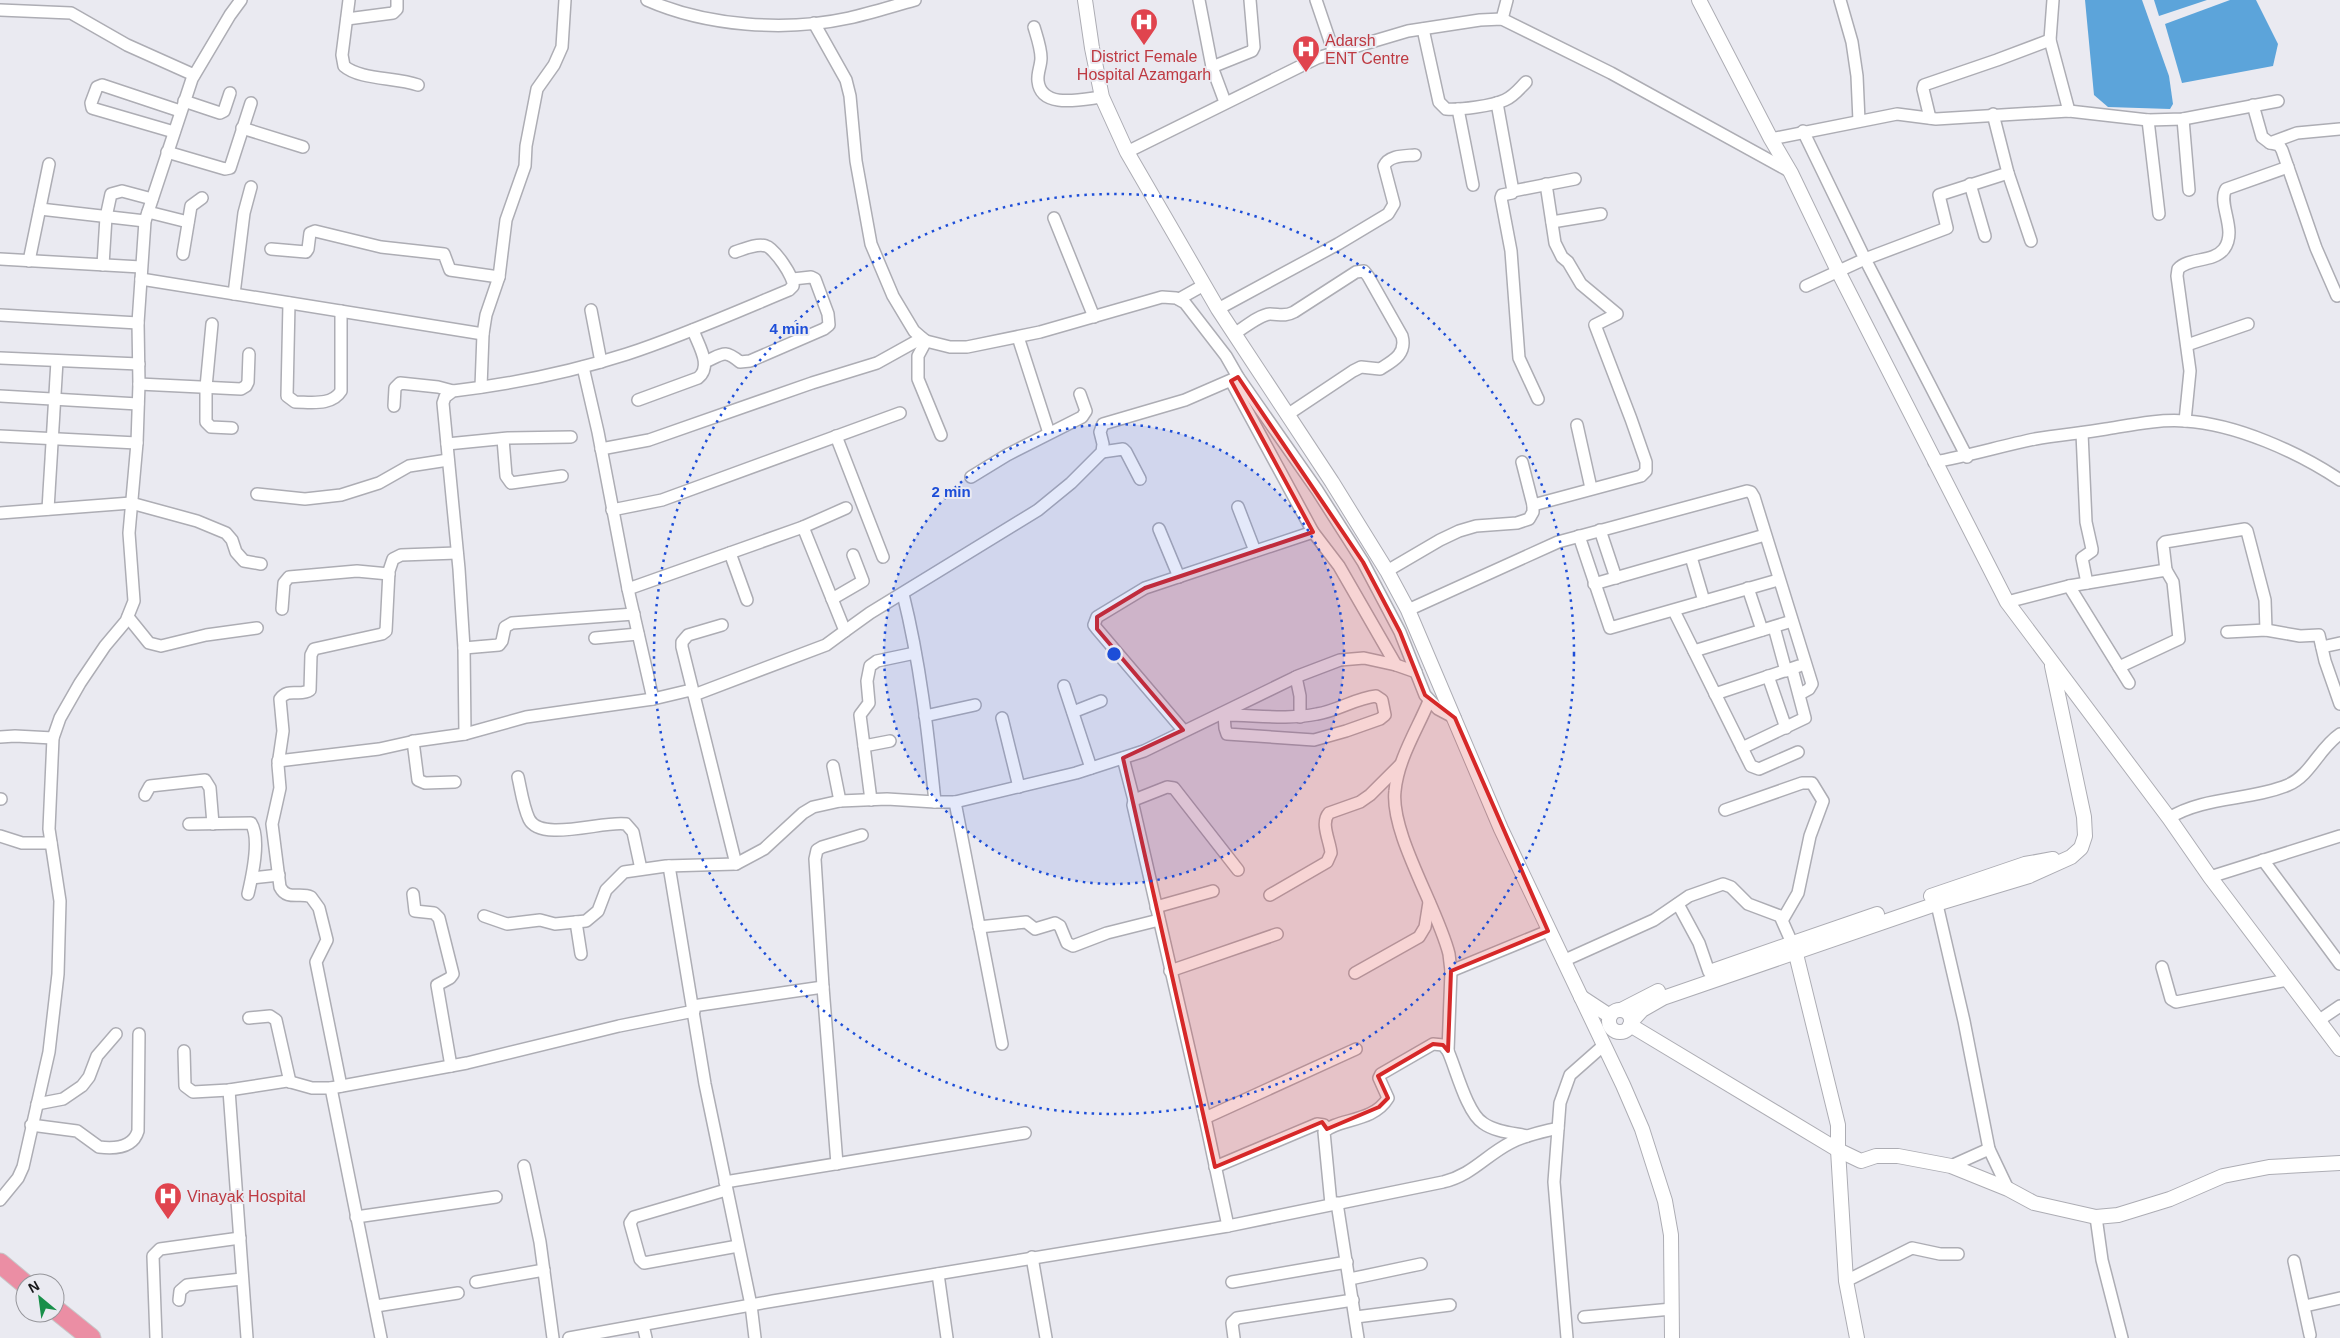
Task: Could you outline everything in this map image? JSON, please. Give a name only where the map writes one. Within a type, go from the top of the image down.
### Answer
[{"type":"highway","points":[[0,1263],[15,1276]]},
{"type":"highway","points":[[65,1317],[91,1338]]},
{"type":"street","points":[[228,0],[230,14]]},
{"type":"street","points":[[0,1200],[18,1178],[23,1167],[49,1052],[58,974],[60,901],[50,843],[50,789],[53,738],[60,718],[80,683],[128,618],[134,602],[129,533],[137,443],[139,384],[138,323],[146,216],[194,75],[230,14],[241,0]]},
{"type":"street","points":[[349,0],[342,55],[344,66],[357,74],[403,80],[418,85]]},
{"type":"street","points":[[347,19],[393,13],[397,9],[396,0]]},
{"type":"street","points":[[481,387],[483,334],[486,315],[499,277],[510,206],[525,166],[535,95],[562,47],[565,0]]},
{"type":"street","points":[[646,0],[712,20],[764,25],[814,23],[848,18],[887,4],[915,0]]},
{"type":"street","points":[[1085,0],[1102,97],[1127,152],[1218,309],[1332,482],[1387,571],[1408,610],[1502,829],[1642,1130],[1665,1201],[1671,1235],[1672,1338]]},
{"type":"street","points":[[1199,0],[1212,67],[1225,102]]},
{"type":"street","points":[[1212,67],[1252,51],[1254,47],[1250,0]]},
{"type":"street","points":[[1316,0],[1334,53]]},
{"type":"street","points":[[1502,19],[1507,0]]},
{"type":"street","points":[[1699,0],[1771,139],[1791,173],[1934,462],[2007,602],[2340,1049]]},
{"type":"street","points":[[1840,0],[1852,42],[1857,76],[1859,122]]},
{"type":"street","points":[[2053,0],[2050,40],[2069,111]]},
{"type":"street","points":[[0,10],[37,5],[80,16],[127,45],[194,75]]},
{"type":"street","points":[[1127,152],[1317,58],[1408,31],[1480,20],[1502,19],[1611,73],[1791,173]]},
{"type":"street","points":[[814,23],[846,80],[850,96],[856,161],[871,244],[893,296],[914,331],[924,340],[950,347],[967,347],[1018,337],[1162,297],[1185,303],[1226,356],[1234,379],[1313,532],[1339,566],[1396,665]]},
{"type":"street","points":[[1034,27],[1041,57],[1038,82],[1040,89],[1046,97],[1063,101],[1102,97]]},
{"type":"street","points":[[1423,29],[1439,102],[1446,109],[1497,103],[1513,96],[1526,82]]},
{"type":"street","points":[[1930,118],[1923,89],[1924,85],[2050,40]]},
{"type":"street","points":[[174,132],[92,108],[91,102],[97,88],[102,85],[220,114],[224,111],[230,93]]},
{"type":"street","points":[[1771,139],[1802,131],[1897,114],[1930,118],[2069,111],[2148,120],[2183,119],[2278,101]]},
{"type":"street","points":[[167,152],[225,169],[230,168],[251,103]]},
{"type":"street","points":[[1497,103],[1513,191]]},
{"type":"street","points":[[2253,105],[2260,134],[2270,143],[2279,145],[2316,248],[2337,296]]},
{"type":"street","points":[[1458,109],[1473,185]]},
{"type":"street","points":[[1993,114],[2008,173],[2031,241]]},
{"type":"street","points":[[2183,119],[2189,190]]},
{"type":"street","points":[[2148,120],[2159,214]]},
{"type":"street","points":[[242,128],[304,147]]},
{"type":"street","points":[[2270,143],[2297,133],[2340,129]]},
{"type":"street","points":[[1802,131],[1865,259],[1967,457]]},
{"type":"street","points":[[1218,309],[1338,244],[1388,214],[1394,204],[1384,166],[1386,162],[1396,157],[1415,154]]},
{"type":"street","points":[[29,261],[50,164]]},
{"type":"street","points":[[2185,421],[2190,371],[2177,276],[2178,268],[2216,255],[2224,249],[2229,228],[2223,196],[2226,189],[2288,168]]},
{"type":"street","points":[[1806,286],[1865,259],[1947,228],[1940,195],[2008,173]]},
{"type":"street","points":[[1538,398],[1519,358],[1511,251],[1501,198],[1502,195],[1512,193],[1513,191],[1575,178]]},
{"type":"street","points":[[1533,505],[1640,476],[1646,471],[1646,462],[1595,325],[1617,314],[1581,284],[1568,262],[1562,257],[1555,243],[1546,184]]},
{"type":"street","points":[[1970,184],[1985,236]]},
{"type":"street","points":[[234,294],[244,213],[251,187]]},
{"type":"street","points":[[104,265],[106,216],[109,198],[114,192],[122,191],[152,199]]},
{"type":"street","points":[[183,254],[191,206],[202,198]]},
{"type":"street","points":[[40,209],[106,216],[146,216],[188,222]]},
{"type":"street","points":[[1552,222],[1601,214]]},
{"type":"street","points":[[1054,218],[1094,317]]},
{"type":"street","points":[[271,249],[306,252],[310,233],[314,231],[381,247],[444,254],[450,270],[499,277]]},
{"type":"street","points":[[394,406],[395,388],[400,384],[438,386],[453,391],[517,382],[600,362],[693,330],[789,290],[792,286],[793,279],[772,249],[767,246],[757,246],[735,252]]},
{"type":"street","points":[[0,259],[141,267]]},
{"type":"street","points":[[1234,334],[1270,314],[1287,316],[1356,272],[1364,271],[1368,276],[1402,336],[1403,347],[1401,354],[1380,369],[1362,367],[1353,371],[1287,415]]},
{"type":"street","points":[[705,362],[729,353],[740,362],[744,362],[824,329],[829,325],[828,314],[818,284],[811,277],[793,279]]},
{"type":"street","points":[[141,279],[483,334]]},
{"type":"street","points":[[1178,300],[1204,285]]},
{"type":"street","points":[[289,303],[287,396],[295,402],[329,401],[335,399],[341,391],[342,311]]},
{"type":"street","points":[[592,310],[600,362]]},
{"type":"street","points":[[0,315],[138,323]]},
{"type":"street","points":[[212,324],[206,387],[206,417],[208,425],[216,428],[232,428]]},
{"type":"street","points":[[2187,345],[2248,324]]},
{"type":"street","points":[[638,400],[698,378],[705,370],[705,362],[693,330]]},
{"type":"street","points":[[1018,337],[1049,434]]},
{"type":"street","points":[[924,340],[918,356],[918,379],[941,435]]},
{"type":"street","points":[[601,449],[649,440],[812,383],[877,363],[924,340]]},
{"type":"street","points":[[139,384],[244,388],[248,382],[249,354]]},
{"type":"street","points":[[0,358],[139,364]]},
{"type":"street","points":[[48,509],[57,361]]},
{"type":"street","points":[[583,366],[628,588],[653,698]]},
{"type":"street","points":[[1102,452],[1103,444],[1100,427],[1107,421],[1185,400],[1234,379]]},
{"type":"street","points":[[1234,379],[1317,490],[1363,562],[1400,632],[1430,702],[1455,718]]},
{"type":"street","points":[[453,391],[445,397],[443,403],[464,648],[465,734]]},
{"type":"street","points":[[971,477],[1007,455],[1084,414],[1085,407],[1080,394]]},
{"type":"street","points":[[0,396],[138,404]]},
{"type":"street","points":[[612,510],[662,500],[900,413]]},
{"type":"street","points":[[1934,462],[1967,457],[2035,439],[2140,424],[2185,421],[2218,426],[2280,447],[2315,463],[2340,480]]},
{"type":"street","points":[[1577,425],[1591,488]]},
{"type":"street","points":[[2082,433],[2086,522],[2092,549],[2082,558],[2087,583]]},
{"type":"street","points":[[0,436],[137,443]]},
{"type":"street","points":[[836,436],[883,557]]},
{"type":"street","points":[[447,444],[503,439],[571,437]]},
{"type":"street","points":[[503,439],[506,476],[511,483],[562,476]]},
{"type":"street","points":[[278,761],[379,749],[413,741],[465,734],[526,717],[692,693],[826,644],[857,621],[1038,510],[1071,483],[1102,452],[1123,449],[1140,479]]},
{"type":"street","points":[[256,494],[304,499],[341,495],[379,483],[409,466],[448,460]]},
{"type":"street","points":[[1387,571],[1459,531],[1476,526],[1517,523],[1529,519],[1533,512],[1533,505],[1522,462]]},
{"type":"street","points":[[1408,610],[1544,548],[1579,536],[1747,490],[1754,497],[1811,687],[1800,694]]},
{"type":"street","points":[[0,513],[131,503],[197,521],[226,533],[232,540],[236,552],[244,561],[261,564]]},
{"type":"street","points":[[1238,507],[1255,551]]},
{"type":"street","points":[[628,588],[803,527],[846,508]]},
{"type":"street","points":[[803,527],[845,631]]},
{"type":"street","points":[[1159,529],[1179,576]]},
{"type":"street","points":[[1600,530],[1616,578]]},
{"type":"street","points":[[2118,666],[2180,639],[2173,582],[2166,570],[2163,544],[2165,542],[2247,530],[2252,555],[2264,594],[2266,630]]},
{"type":"street","points":[[1183,730],[1094,625],[1097,618],[1134,593],[1179,576],[1313,532]]},
{"type":"street","points":[[1594,584],[1765,535]]},
{"type":"street","points":[[1579,536],[1610,628],[1778,580]]},
{"type":"street","points":[[381,1338],[376,1306],[356,1217],[316,962],[327,940],[316,902],[308,895],[286,894],[280,887],[280,875],[272,824],[280,788],[278,761],[283,731],[279,702],[281,696],[289,692],[306,693],[310,690],[311,655],[314,649],[382,634],[386,631],[390,562],[397,556],[456,553]]},
{"type":"street","points":[[730,553],[747,600]]},
{"type":"street","points":[[832,599],[863,581],[853,555]]},
{"type":"street","points":[[1692,557],[1704,601]]},
{"type":"street","points":[[2007,602],[2069,586],[2166,570]]},
{"type":"street","points":[[282,609],[284,583],[289,577],[357,571],[389,574]]},
{"type":"street","points":[[2069,586],[2129,683]]},
{"type":"street","points":[[1748,588],[1762,630]]},
{"type":"street","points":[[903,594],[925,716],[935,802]]},
{"type":"street","points":[[1674,611],[1751,766],[1759,769],[1798,752]]},
{"type":"street","points":[[464,648],[499,645],[502,641],[506,625],[512,623],[634,614]]},
{"type":"street","points":[[128,618],[149,643],[161,646],[206,635],[257,628]]},
{"type":"street","points":[[1694,651],[1792,621]]},
{"type":"street","points":[[722,626],[688,635],[682,642],[692,693],[736,864]]},
{"type":"street","points":[[1742,748],[1805,718],[1800,694],[1789,670],[1774,627]]},
{"type":"street","points":[[2227,632],[2266,630],[2300,636],[2317,634],[2320,636],[2340,704]]},
{"type":"street","points":[[594,638],[638,634]]},
{"type":"street","points":[[2322,647],[2340,643]]},
{"type":"street","points":[[871,800],[860,715],[868,705],[867,681],[870,666],[877,661],[915,653]]},
{"type":"street","points":[[484,916],[507,924],[540,920],[555,924],[586,921],[596,914],[606,890],[624,872],[641,868],[669,866],[736,864],[764,849],[803,813],[813,807],[840,801],[905,798],[935,802],[955,802],[1091,768],[1148,749],[1183,730],[1221,714],[1296,677],[1326,664],[1352,658],[1396,665],[1416,672]]},
{"type":"street","points":[[1568,1338],[1554,1182],[1560,1103],[1570,1075],[1604,1045],[1614,1018],[1663,988],[1935,899],[2028,876],[2071,857],[2081,848],[2085,836],[2084,817],[2051,662]]},
{"type":"street","points":[[1716,694],[1805,664]]},
{"type":"street","points":[[1768,676],[1786,728]]},
{"type":"street","points":[[1296,677],[1300,696],[1300,717]]},
{"type":"street","points":[[1064,686],[1091,768]]},
{"type":"street","points":[[1376,696],[1382,700],[1385,715],[1380,719],[1346,731],[1322,738],[1304,740],[1227,734],[1221,714],[1300,717],[1328,712],[1376,696]]},
{"type":"street","points":[[1073,712],[1101,701]]},
{"type":"street","points":[[1430,702],[1402,762],[1395,790],[1394,803],[1402,834],[1447,946],[1450,972],[1448,1050]]},
{"type":"street","points":[[925,716],[975,705]]},
{"type":"street","points":[[1002,718],[1019,787]]},
{"type":"street","points":[[2169,818],[2194,805],[2277,788],[2294,782],[2307,771],[2328,744],[2340,734]]},
{"type":"street","points":[[0,737],[53,738]]},
{"type":"street","points":[[413,741],[418,780],[425,783],[455,782]]},
{"type":"street","points":[[864,746],[890,741]]},
{"type":"street","points":[[1123,758],[1134,800],[1133,805],[1228,1226]]},
{"type":"street","points":[[1270,895],[1326,862],[1331,853],[1325,822],[1329,813],[1360,802],[1370,795],[1402,762]]},
{"type":"street","points":[[833,766],[840,801]]},
{"type":"street","points":[[518,777],[527,813],[533,824],[541,828],[557,830],[626,824],[634,832],[641,868]]},
{"type":"street","points":[[145,795],[150,786],[205,780],[210,788],[213,824]]},
{"type":"street","points":[[1725,810],[1802,783],[1812,784],[1822,797],[1822,805],[1810,836],[1801,884],[1795,900],[1783,919]]},
{"type":"street","points":[[1134,800],[1167,788],[1174,788],[1238,870]]},
{"type":"street","points":[[955,802],[1002,1044]]},
{"type":"street","points":[[189,824],[251,823],[254,830],[255,846],[252,878],[248,894]]},
{"type":"street","points":[[837,1164],[823,987],[816,854],[822,847],[828,844],[862,835]]},
{"type":"street","points":[[0,836],[22,843],[50,843]]},
{"type":"street","points":[[2210,877],[2340,836]]},
{"type":"street","points":[[2263,860],[2336,947],[2340,964]]},
{"type":"street","points":[[669,866],[694,1008],[705,1084],[751,1305],[755,1338]]},
{"type":"street","points":[[252,878],[280,875]]},
{"type":"street","points":[[1563,961],[1654,920],[1689,896],[1726,884],[1744,902],[1772,912],[1783,919],[1794,946],[1838,1125],[1846,1281],[1858,1338]]},
{"type":"street","points":[[1156,907],[1213,891]]},
{"type":"street","points":[[413,894],[415,911],[434,913],[439,918],[453,974],[437,986],[451,1066]]},
{"type":"street","points":[[1935,899],[1964,1021],[1989,1149],[2008,1189]]},
{"type":"street","points":[[1355,973],[1419,937],[1425,927],[1429,900]]},
{"type":"street","points":[[1678,904],[1699,943],[1710,972]]},
{"type":"street","points":[[979,927],[1026,922],[1035,929],[1055,923],[1060,926],[1067,943],[1073,946],[1107,933],[1159,920]]},
{"type":"street","points":[[576,922],[581,954]]},
{"type":"street","points":[[1450,972],[1548,931]]},
{"type":"street","points":[[1170,971],[1277,934]]},
{"type":"street","points":[[1580,997],[1614,1018],[1620,1032],[1628,1028],[1642,1010],[1663,998],[1794,946]]},
{"type":"street","points":[[2162,966],[2171,999],[2176,1002],[2287,980]]},
{"type":"street","points":[[184,1051],[187,1089],[193,1092],[229,1090],[280,1081],[312,1088],[336,1087],[451,1066],[694,1008],[823,987]]},
{"type":"street","points":[[2318,1021],[2340,1006]]},
{"type":"street","points":[[249,1018],[270,1016],[276,1020],[290,1082]]},
{"type":"street","points":[[1614,1018],[1630,1016],[1631,1023]]},
{"type":"street","points":[[1631,1023],[1838,1150],[1861,1161]]},
{"type":"street","points":[[37,1104],[63,1099],[82,1086],[89,1077],[97,1056],[116,1034]]},
{"type":"street","points":[[32,1125],[77,1131],[99,1147],[129,1145],[133,1142],[138,1131],[139,1034]]},
{"type":"street","points":[[1358,1338],[1350,1279],[1334,1203],[1324,1136],[1327,1129],[1367,1115],[1385,1102],[1388,1098],[1387,1093],[1379,1078],[1383,1073],[1434,1044],[1442,1044],[1448,1050],[1477,1118],[1488,1126],[1527,1136]]},
{"type":"street","points":[[1205,1118],[1356,1049]]},
{"type":"street","points":[[229,1090],[247,1338]]},
{"type":"street","points":[[1215,1167],[1318,1124],[1324,1125],[1327,1129]]},
{"type":"street","points":[[569,1338],[1032,1257],[1228,1226],[1451,1180],[1471,1171],[1510,1143],[1527,1136],[1558,1128]]},
{"type":"street","points":[[738,1246],[644,1263],[640,1259],[630,1223],[634,1216],[726,1186],[837,1164],[1025,1134]]},
{"type":"street","points":[[1951,1166],[1989,1149]]},
{"type":"street","points":[[1840,1179],[1861,1161],[1876,1156],[1898,1156],[1951,1166],[2008,1189],[2034,1203],[2096,1217],[2118,1215],[2170,1199],[2223,1176],[2269,1167],[2340,1163]]},
{"type":"street","points":[[524,1166],[544,1270],[553,1338]]},
{"type":"street","points":[[356,1217],[496,1197]]},
{"type":"street","points":[[2096,1217],[2102,1260],[2122,1338]]},
{"type":"street","points":[[156,1338],[153,1256],[156,1252],[168,1247],[240,1238]]},
{"type":"street","points":[[1846,1281],[1912,1248],[1940,1254],[1958,1254]]},
{"type":"street","points":[[1032,1257],[1046,1338]]},
{"type":"street","points":[[2294,1261],[2310,1335]]},
{"type":"street","points":[[1232,1282],[1347,1262]]},
{"type":"street","points":[[1350,1279],[1421,1264]]},
{"type":"street","points":[[476,1282],[544,1270]]},
{"type":"street","points":[[938,1274],[947,1338]]},
{"type":"street","points":[[179,1300],[180,1291],[188,1285],[242,1279]]},
{"type":"street","points":[[376,1306],[458,1293]]},
{"type":"street","points":[[2305,1306],[2340,1298]]},
{"type":"street","points":[[1234,1338],[1232,1322],[1237,1318],[1353,1300]]},
{"type":"street","points":[[1356,1317],[1450,1304]]},
{"type":"street","points":[[1584,1317],[1672,1309]]},
{"type":"street","points":[[643,1325],[646,1338]]},
{"type":"highlighted area","points":[[1238,377],[1363,562],[1400,632],[1425,695],[1455,718],[1548,931],[1451,971],[1448,1051],[1443,1045],[1433,1044],[1378,1076],[1388,1098],[1379,1107],[1327,1129],[1322,1122],[1215,1167],[1123,758],[1183,730],[1097,629],[1097,617],[1145,588],[1313,532],[1231,381]]},
{"type":"water","points":[[2085,0],[2142,0],[2169,76],[2173,104],[2170,109],[2108,107],[2094,95]]},
{"type":"water","points":[[2154,0],[2207,0],[2159,16]]},
{"type":"water","points":[[2230,0],[2256,0],[2278,44],[2273,66],[2182,83],[2165,24]]},
{"type":"place","name":"District Female Hospital Azamgarh","points":[[1144,46]]},
{"type":"place","name":"Adarsh ENT Centre","points":[[1306,73]]},
{"type":"place","name":"Vinayak Hospital","points":[[168,1220]]}]
